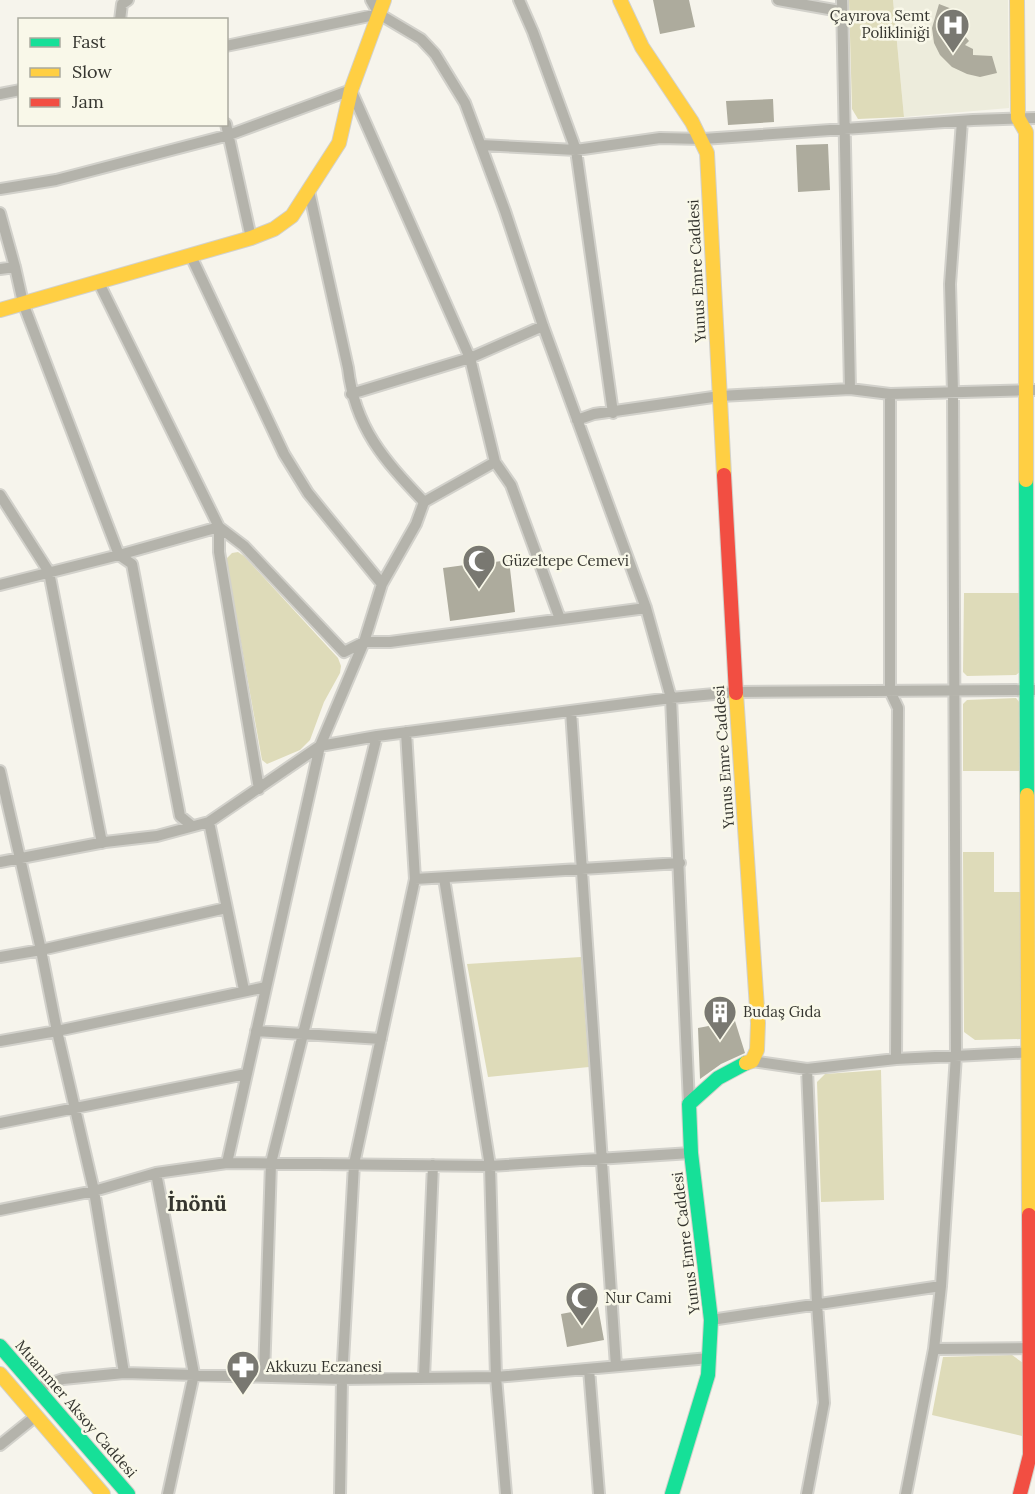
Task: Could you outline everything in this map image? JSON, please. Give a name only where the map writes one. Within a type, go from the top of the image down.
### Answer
[{"type":"street","points":[[120,18],[122,4],[128,0]]},
{"type":"street","points":[[371,0],[379,14],[421,39],[435,54],[465,102],[506,211],[543,326],[646,608],[671,698],[690,1104]]},
{"type":"street","points":[[0,310],[251,238],[274,229],[292,216],[339,143],[351,90],[384,0]]},
{"type":"street","points":[[519,0],[576,150],[613,413]]},
{"type":"street","name":"Yunus Emre Caddesi","points":[[620,0],[642,48],[703,139],[707,153],[736,692],[758,1023],[757,1050],[752,1061]]},
{"type":"street","points":[[777,0],[841,6],[850,307],[850,389]]},
{"type":"street","points":[[1017,0],[1018,118],[1026,132],[1030,390],[1032,1348],[1032,1457],[1020,1494]]},
{"type":"street","points":[[228,46],[379,14]]},
{"type":"street","points":[[0,94],[18,90]]},
{"type":"street","points":[[0,189],[56,180],[228,130],[276,119],[351,90]]},
{"type":"street","points":[[351,90],[470,358],[495,462],[511,485],[560,620]]},
{"type":"street","points":[[481,145],[576,150],[660,138],[703,139],[1035,118]]},
{"type":"street","points":[[906,1494],[934,1349],[941,1286],[956,1055],[953,393],[950,284],[962,121]]},
{"type":"street","points":[[228,130],[251,238]]},
{"type":"street","points":[[309,191],[348,369],[351,394],[373,443],[424,502]]},
{"type":"street","points":[[0,213],[23,303],[118,555],[132,564],[180,816],[192,826]]},
{"type":"street","points":[[191,256],[284,454],[308,493],[382,584]]},
{"type":"street","points":[[0,269],[15,267]]},
{"type":"street","points":[[99,283],[219,527],[219,552],[260,789]]},
{"type":"street","points":[[351,394],[470,358],[543,326]]},
{"type":"street","points":[[577,420],[594,414],[720,396],[850,389],[890,394],[1030,390]]},
{"type":"street","points":[[890,394],[890,690],[898,708],[896,1059]]},
{"type":"street","points":[[226,1163],[320,746],[364,642],[382,584],[416,524],[424,502],[495,462]]},
{"type":"street","points":[[0,495],[49,572],[102,843]]},
{"type":"street","points":[[0,585],[219,527]]},
{"type":"street","points":[[219,527],[244,546],[344,652],[364,642],[390,642],[646,608]]},
{"type":"street","points":[[0,862],[102,843],[157,836],[209,822],[320,746],[376,736],[671,698],[736,692],[1030,690]]},
{"type":"street","points":[[571,711],[616,1366]]},
{"type":"street","points":[[340,1494],[342,1379],[354,1164],[415,879],[405,732]]},
{"type":"street","points":[[264,1376],[272,1163],[376,736]]},
{"type":"street","points":[[0,771],[94,1191],[124,1373]]},
{"type":"street","points":[[209,822],[244,990]]},
{"type":"street","points":[[415,879],[680,863]]},
{"type":"street","points":[[444,878],[490,1166],[496,1377],[506,1494]]},
{"type":"street","points":[[0,957],[41,950],[226,908]]},
{"type":"street","points":[[0,1041],[266,987]]},
{"type":"street","points":[[256,1031],[381,1039]]},
{"type":"street","points":[[690,1104],[700,1090],[712,1080],[726,1071],[752,1061],[807,1069],[896,1059],[1031,1052]]},
{"type":"street","points":[[807,1069],[817,1304],[824,1404],[807,1494]]},
{"type":"street","points":[[0,1123],[246,1074]]},
{"type":"street","name":"Yunus Emre Caddesi","points":[[672,1494],[708,1375],[711,1320],[692,1153],[690,1104]]},
{"type":"street","points":[[0,1209],[94,1191],[156,1173],[226,1163],[490,1166],[692,1153]]},
{"type":"street","points":[[424,1378],[432,1166]]},
{"type":"street","points":[[156,1173],[194,1374],[168,1494]]},
{"type":"street","points":[[711,1320],[941,1286]]},
{"type":"street","name":"Muammer Aksoy Caddesi","points":[[0,1346],[128,1494]]},
{"type":"street","points":[[934,1349],[1032,1348]]},
{"type":"street","points":[[37,1388],[63,1379],[124,1373],[342,1379],[496,1377],[709,1358]]},
{"type":"street","points":[[589,1369],[599,1494]]},
{"type":"street","points":[[0,1374],[103,1494]]},
{"type":"street","points":[[0,1445],[36,1416]]},
{"type":"shaded area","points":[[849,0],[893,0],[904,117],[858,119],[852,109]]},
{"type":"shaded area","name":"Çayırova Semt Polikliniği","points":[[893,0],[1008,0],[1009,108],[904,117]]},
{"type":"shaded area","points":[[238,552],[338,658],[341,666],[310,740],[300,750],[267,764],[262,760],[226,559],[232,553]]},
{"type":"shaded area","points":[[964,593],[1020,593],[1021,671],[1016,675],[967,676],[963,672]]},
{"type":"shaded area","points":[[1016,698],[1020,703],[1021,771],[963,771],[963,704],[967,700]]},
{"type":"shaded area","points":[[963,852],[994,852],[994,892],[1021,892],[1022,1039],[975,1040],[964,1032]]},
{"type":"shaded area","points":[[581,957],[589,1067],[488,1077],[467,964]]},
{"type":"shaded area","points":[[881,1070],[884,1200],[821,1202],[817,1082],[825,1074]]},
{"type":"shaded area","points":[[1012,1355],[1023,1363],[1022,1436],[932,1415],[943,1357]]},
{"type":"building","points":[[653,0],[689,0],[695,27],[660,34]]},
{"type":"building","points":[[939,4],[952,9],[947,32],[956,29],[960,36],[963,34],[969,41],[965,45],[973,49],[973,55],[992,56],[997,73],[980,77],[967,74],[952,67],[940,55],[934,43],[932,28]]},
{"type":"building","points":[[773,99],[774,122],[728,125],[726,101]]},
{"type":"building","points":[[828,144],[830,190],[798,192],[796,145]]},
{"type":"building","name":"Güzeltepe Cemevi","points":[[475,555],[482,557],[487,563],[509,560],[515,612],[450,621],[443,568],[465,565],[469,558]]},
{"type":"building","name":"Budaş Gıda","points":[[735,1021],[745,1053],[721,1064],[700,1079],[698,1028]]},
{"type":"building","name":"Nur Cami","points":[[598,1307],[604,1340],[567,1347],[561,1314]]},
{"type":"traffic: fast","points":[[1026,480],[1027,795]]},
{"type":"traffic: fast","points":[[672,1494],[708,1375],[711,1320],[691,1153],[689,1104],[718,1078],[746,1063]]},
{"type":"traffic: fast","points":[[0,1346],[128,1494]]},
{"type":"traffic: slow","points":[[0,310],[251,238],[274,229],[292,216],[339,143],[351,90],[384,0]]},
{"type":"traffic: slow","points":[[620,0],[642,47],[692,122],[707,153],[724,475]]},
{"type":"traffic: slow","points":[[1017,0],[1018,118],[1026,132],[1026,480]]},
{"type":"traffic: slow","points":[[736,693],[758,1023],[757,1050],[752,1061],[746,1063]]},
{"type":"traffic: slow","points":[[1027,795],[1029,1215]]},
{"type":"traffic: slow","points":[[0,1374],[103,1494]]},
{"type":"traffic: jam","points":[[724,475],[736,693]]},
{"type":"traffic: jam","points":[[1020,1494],[1030,1455],[1029,1215]]},
{"type":"place","name":"Çayırova Semt Polikliniği","points":[[953,54]]},
{"type":"place","name":"Güzeltepe Cemevi","points":[[479,590]]},
{"type":"place","name":"Budaş Gıda","points":[[720,1041]]},
{"type":"place","name":"Nur Cami","points":[[582,1327]]},
{"type":"place","name":"Akkuzu Eczanesi","points":[[243,1396]]},
{"type":"district","name":"İnönü","points":[[197,1204]]}]
